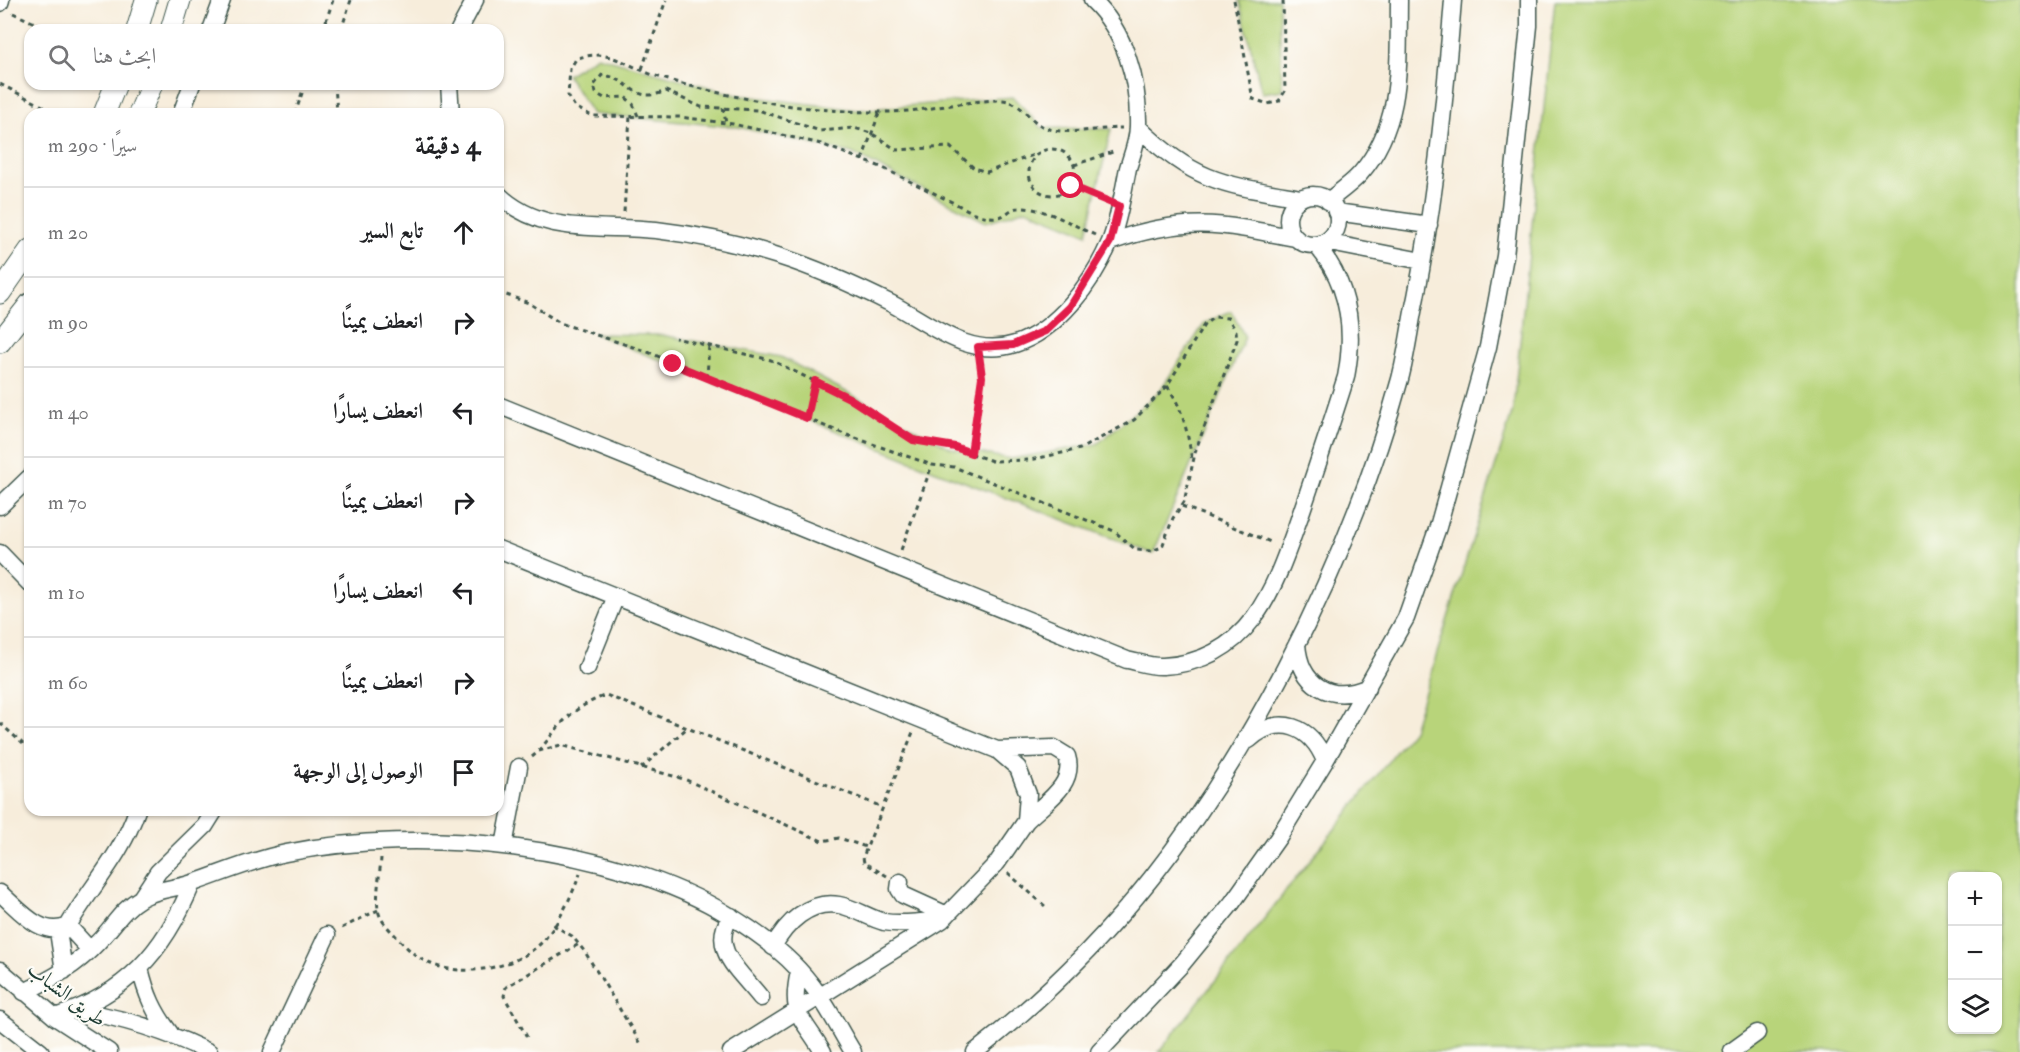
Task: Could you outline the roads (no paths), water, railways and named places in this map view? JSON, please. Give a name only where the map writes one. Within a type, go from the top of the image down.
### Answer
[{"type":"main road","points":[[139,24],[146,0]]},
{"type":"main road","points":[[173,24],[180,0]]},
{"type":"main road","points":[[107,108],[114,90]]},
{"type":"main road","points":[[142,108],[149,90]]},
{"type":"main road","points":[[0,293],[24,259]]},
{"type":"main road","points":[[0,342],[24,312]]},
{"type":"street","points":[[213,24],[222,0]]},
{"type":"street","points":[[462,24],[474,0]]},
{"type":"street","points":[[504,198],[537,218],[571,227],[623,228],[703,236],[796,262],[892,304],[945,336],[978,347],[1013,345],[1045,331],[1070,307],[1110,242],[1136,137],[1136,93],[1128,59],[1116,26],[1092,0]]},
{"type":"street","points":[[1332,207],[1359,175],[1382,142],[1396,103],[1399,0]]},
{"type":"street","points":[[975,1052],[1042,997],[1101,938],[1156,874],[1206,806],[1246,743],[1333,574],[1371,477],[1400,376],[1429,225],[1445,104],[1453,0]]},
{"type":"street","points":[[1099,1052],[1182,964],[1232,903],[1278,838],[1325,761],[1406,618],[1431,547],[1488,347],[1508,232],[1529,26],[1529,0]]},
{"type":"street","points":[[183,108],[190,90]]},
{"type":"street","points":[[449,90],[451,108]]},
{"type":"street","points":[[1136,137],[1193,172],[1225,185],[1301,198],[1315,195],[1332,207],[1429,225]]},
{"type":"street","points":[[1295,238],[1290,230],[1289,212],[1301,198]]},
{"type":"street","points":[[1321,244],[1336,229],[1332,207]]},
{"type":"street","points":[[1110,242],[1146,229],[1184,223],[1222,224],[1295,238],[1309,245],[1321,244],[1422,261]]},
{"type":"street","points":[[504,407],[1127,660],[1161,666],[1196,661],[1227,646],[1252,622],[1275,587],[1346,377],[1351,352],[1351,327],[1338,277],[1321,244]]},
{"type":"street","points":[[0,506],[24,483]]},
{"type":"street","points":[[504,551],[997,750],[1018,768],[1028,794],[1026,821]]},
{"type":"street","points":[[0,553],[24,578]]},
{"type":"street","points":[[587,668],[616,596]]},
{"type":"street","points":[[1297,644],[1301,666],[1313,684],[1326,691],[1340,694],[1354,693],[1368,687]]},
{"type":"street","points":[[1246,743],[1258,732],[1266,729],[1275,726],[1291,727],[1307,734],[1319,746],[1325,761]]},
{"type":"street","points":[[731,1052],[912,941],[945,918],[997,863],[1026,821],[1065,784],[1071,769],[1067,756],[1054,748],[997,750]]},
{"type":"street","points":[[504,846],[519,767]]},
{"type":"street","points":[[64,971],[63,928],[109,868],[129,834],[135,816]]},
{"type":"street","points":[[141,898],[158,872],[205,826],[211,816]]},
{"type":"street","points":[[24,992],[64,971],[90,950],[119,915],[141,898],[166,888],[192,884],[238,866],[285,853],[333,845],[443,842],[504,846],[636,873],[676,888],[731,916],[773,948],[799,972],[819,997],[853,1052]]},
{"type":"street","points":[[900,882],[903,895],[945,918]]},
{"type":"street","points":[[55,1017],[76,1010],[114,990],[140,968],[162,943],[180,915],[192,884]]},
{"type":"street","points":[[0,893],[38,925],[49,931],[63,928]]},
{"type":"street","points":[[773,948],[782,930],[798,915],[818,907],[839,905],[884,922],[945,918]]},
{"type":"street","points":[[731,916],[724,926],[721,937],[722,949],[761,998]]},
{"type":"street","points":[[63,928],[90,950]]},
{"type":"street","points":[[272,1052],[327,935]]},
{"type":"street","points":[[140,968],[145,992],[156,1014],[171,1033]]},
{"type":"street","name":"طريق الشباب","points":[[0,970],[55,1017],[109,1052]]},
{"type":"street","points":[[799,972],[795,992],[796,1011],[823,1052]]},
{"type":"street","points":[[76,1010],[140,1023],[171,1033],[209,1052]]},
{"type":"street","points":[[0,1020],[41,1052]]},
{"type":"street","points":[[1732,1052],[1757,1033]]}]
